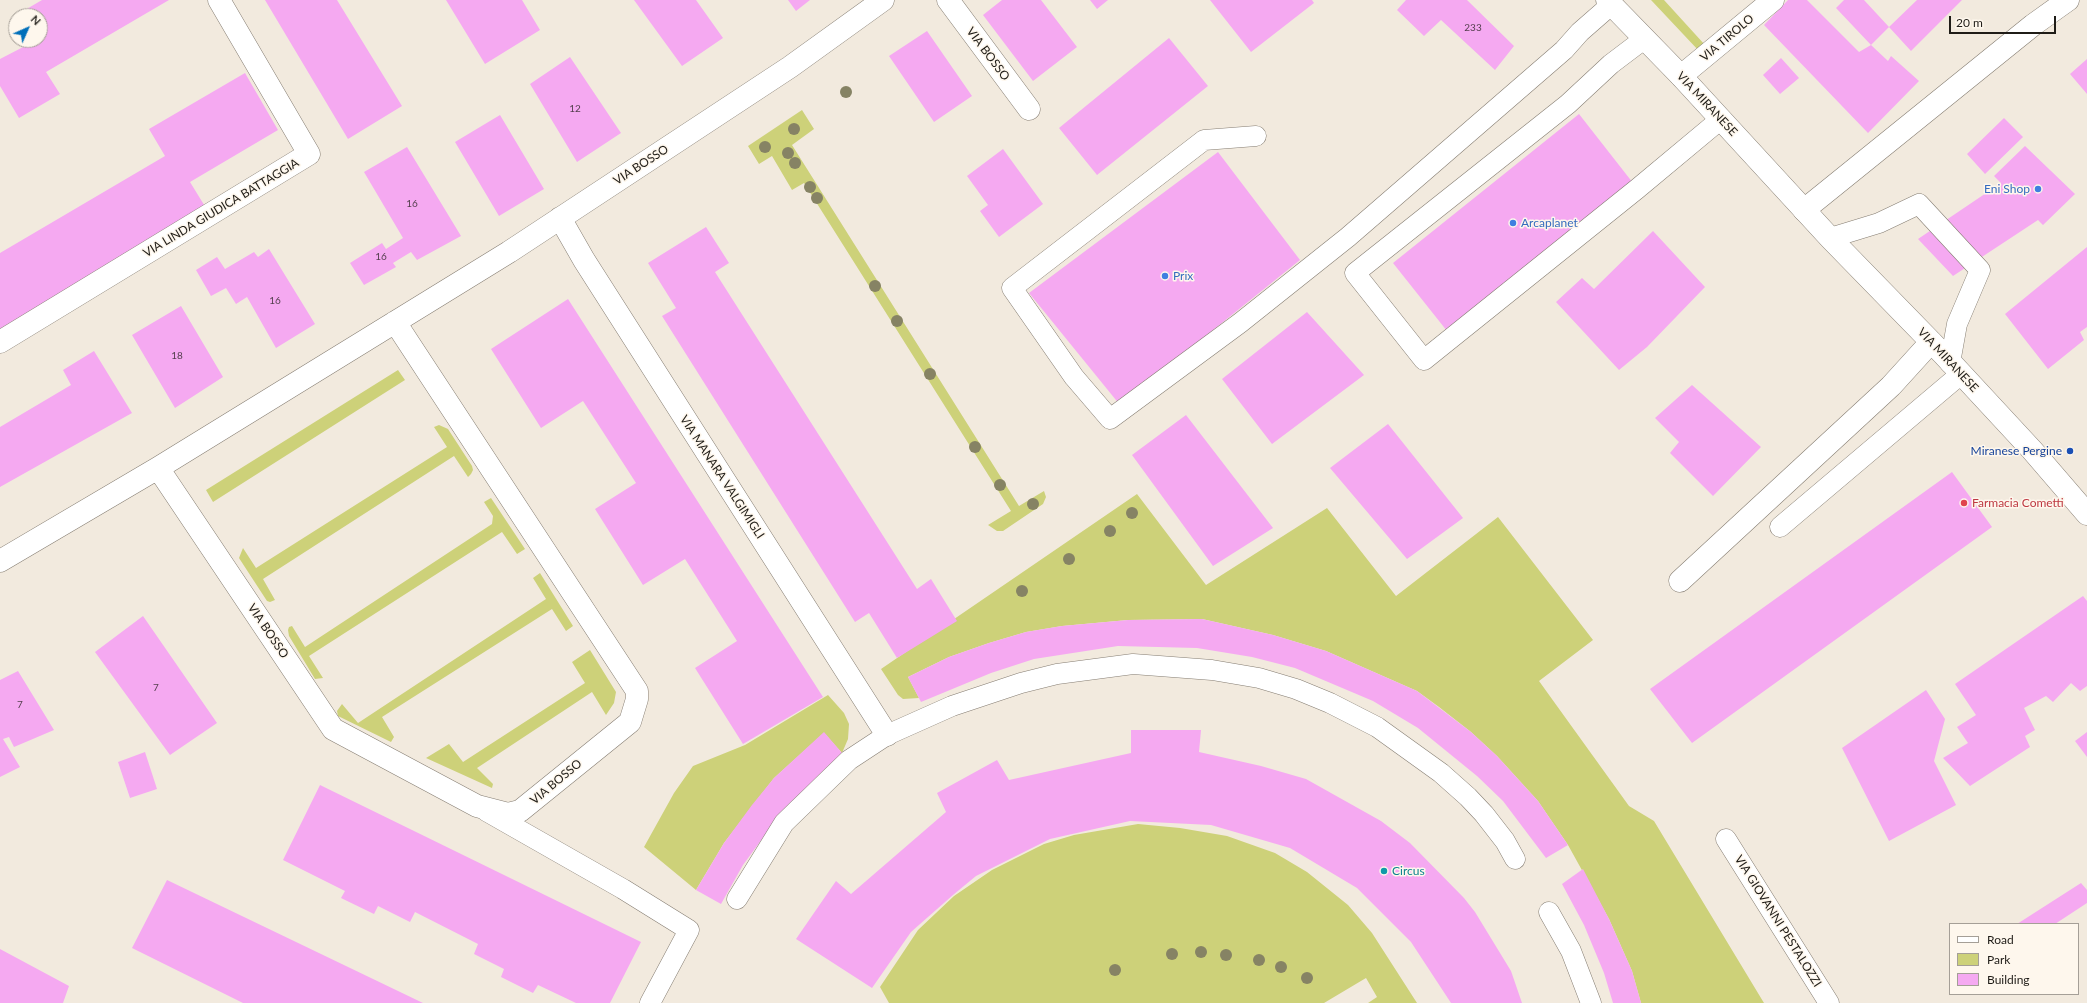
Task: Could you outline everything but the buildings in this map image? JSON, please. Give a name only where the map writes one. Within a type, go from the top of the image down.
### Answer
[{"type":"street","name":"VIA LINDA GIUDICA BATTAGGIA","points":[[0,342],[309,154],[219,0]]},
{"type":"street","name":"VIA BOSSO","points":[[0,561],[158,468],[509,252],[783,71],[883,0]]},
{"type":"street","name":"VIA BOSSO","points":[[948,0],[1028,109]]},
{"type":"street","name":"VIA TIROLO","points":[[1681,76],[1773,0]]},
{"type":"street","points":[[1804,210],[2033,25],[2068,0]]},
{"type":"street","name":"VIA MIRANESE","points":[[1609,2],[1721,118],[1830,238],[1931,342],[2032,450],[2087,514]]},
{"type":"street","name":"VIA MANARA VALGIMIGLI","points":[[560,218],[584,260],[886,735]]},
{"type":"street","name":"VIA BOSSO","points":[[158,468],[333,729],[477,806],[508,814],[520,811],[630,722],[637,699],[637,691],[395,322]]},
{"type":"street","points":[[1680,581],[1891,386],[1931,342]]},
{"type":"lane","points":[[1256,136],[1204,140],[1012,288],[1074,377],[1110,420],[1240,323],[1348,236],[1564,50],[1609,2]]},
{"type":"lane","points":[[1644,39],[1610,64],[1568,104],[1355,273],[1424,360],[1643,184],[1721,118]]},
{"type":"lane","points":[[1780,527],[1956,369],[1957,324],[1980,270],[1919,204],[1879,223],[1830,238]]},
{"type":"lane","points":[[737,899],[784,823],[849,760],[886,735],[952,706],[1021,683],[1057,674],[1133,664],[1212,670],[1259,678],[1296,689],[1330,703],[1377,727],[1413,752],[1468,797],[1502,836],[1515,858]]},
{"type":"lane","points":[[477,806],[623,889],[689,930],[650,1003]]},
{"type":"lane","name":"VIA GIOVANNI PESTALOZZI","points":[[1726,839],[1829,1003]]},
{"type":"lane","points":[[1549,912],[1571,951],[1591,1003]]},
{"type":"green space","points":[[1651,0],[1664,0],[1705,45],[1699,51]]},
{"type":"green space","points":[[802,110],[814,129],[792,145],[1019,506],[1044,491],[1046,497],[1043,504],[1003,531],[997,531],[988,525],[1011,511],[804,183],[792,190],[772,156],[759,164],[748,146]]},
{"type":"green space","points":[[398,370],[405,380],[213,502],[206,490]]},
{"type":"green space","points":[[439,425],[448,429],[472,466],[473,470],[471,474],[468,477],[454,456],[263,579],[275,600],[270,602],[267,601],[239,558],[243,548],[256,568],[447,447],[434,427]]},
{"type":"green space","points":[[1137,494],[1206,585],[1327,508],[1396,596],[1498,517],[1593,640],[1539,681],[1629,806],[1654,821],[1764,1003],[1641,1003],[1632,971],[1609,919],[1568,845],[1538,801],[1497,756],[1471,732],[1417,691],[1326,651],[1273,635],[1202,619],[1128,620],[1062,626],[1026,632],[949,657],[908,677],[919,698],[903,699],[898,695],[881,669]]},
{"type":"green space","points":[[491,498],[525,549],[517,554],[502,532],[309,656],[323,678],[315,679],[289,636],[289,627],[292,626],[305,647],[492,524],[493,516],[484,502]]},
{"type":"green space","points":[[540,573],[573,626],[566,631],[552,609],[382,717],[394,737],[391,742],[338,716],[337,711],[342,704],[358,723],[546,599],[533,578]]},
{"type":"green space","points":[[590,650],[616,692],[614,703],[606,715],[592,692],[477,768],[493,784],[492,788],[426,758],[449,744],[463,762],[585,683],[572,662]]},
{"type":"green space","points":[[828,695],[844,713],[849,724],[848,739],[842,753],[824,733],[774,778],[724,843],[696,890],[644,847],[674,793],[693,766],[745,745]]},
{"type":"green space","points":[[1138,824],[1180,828],[1227,836],[1275,853],[1307,872],[1348,905],[1372,933],[1417,1003],[1368,1003],[1377,997],[1366,978],[1324,1003],[889,1003],[880,987],[918,930],[954,896],[992,870],[1044,844],[1074,835]]},
{"type":"place","name":"Eni Shop","points":[[2038,189]]},
{"type":"place","name":"Arcaplanet","points":[[1513,223]]},
{"type":"place","name":"Prix","points":[[1165,276]]},
{"type":"place","name":"Miranese Pergine","points":[[2070,451]]},
{"type":"place","name":"Farmacia Cometti","points":[[1964,503]]},
{"type":"place","name":"Circus","points":[[1384,871]]}]
